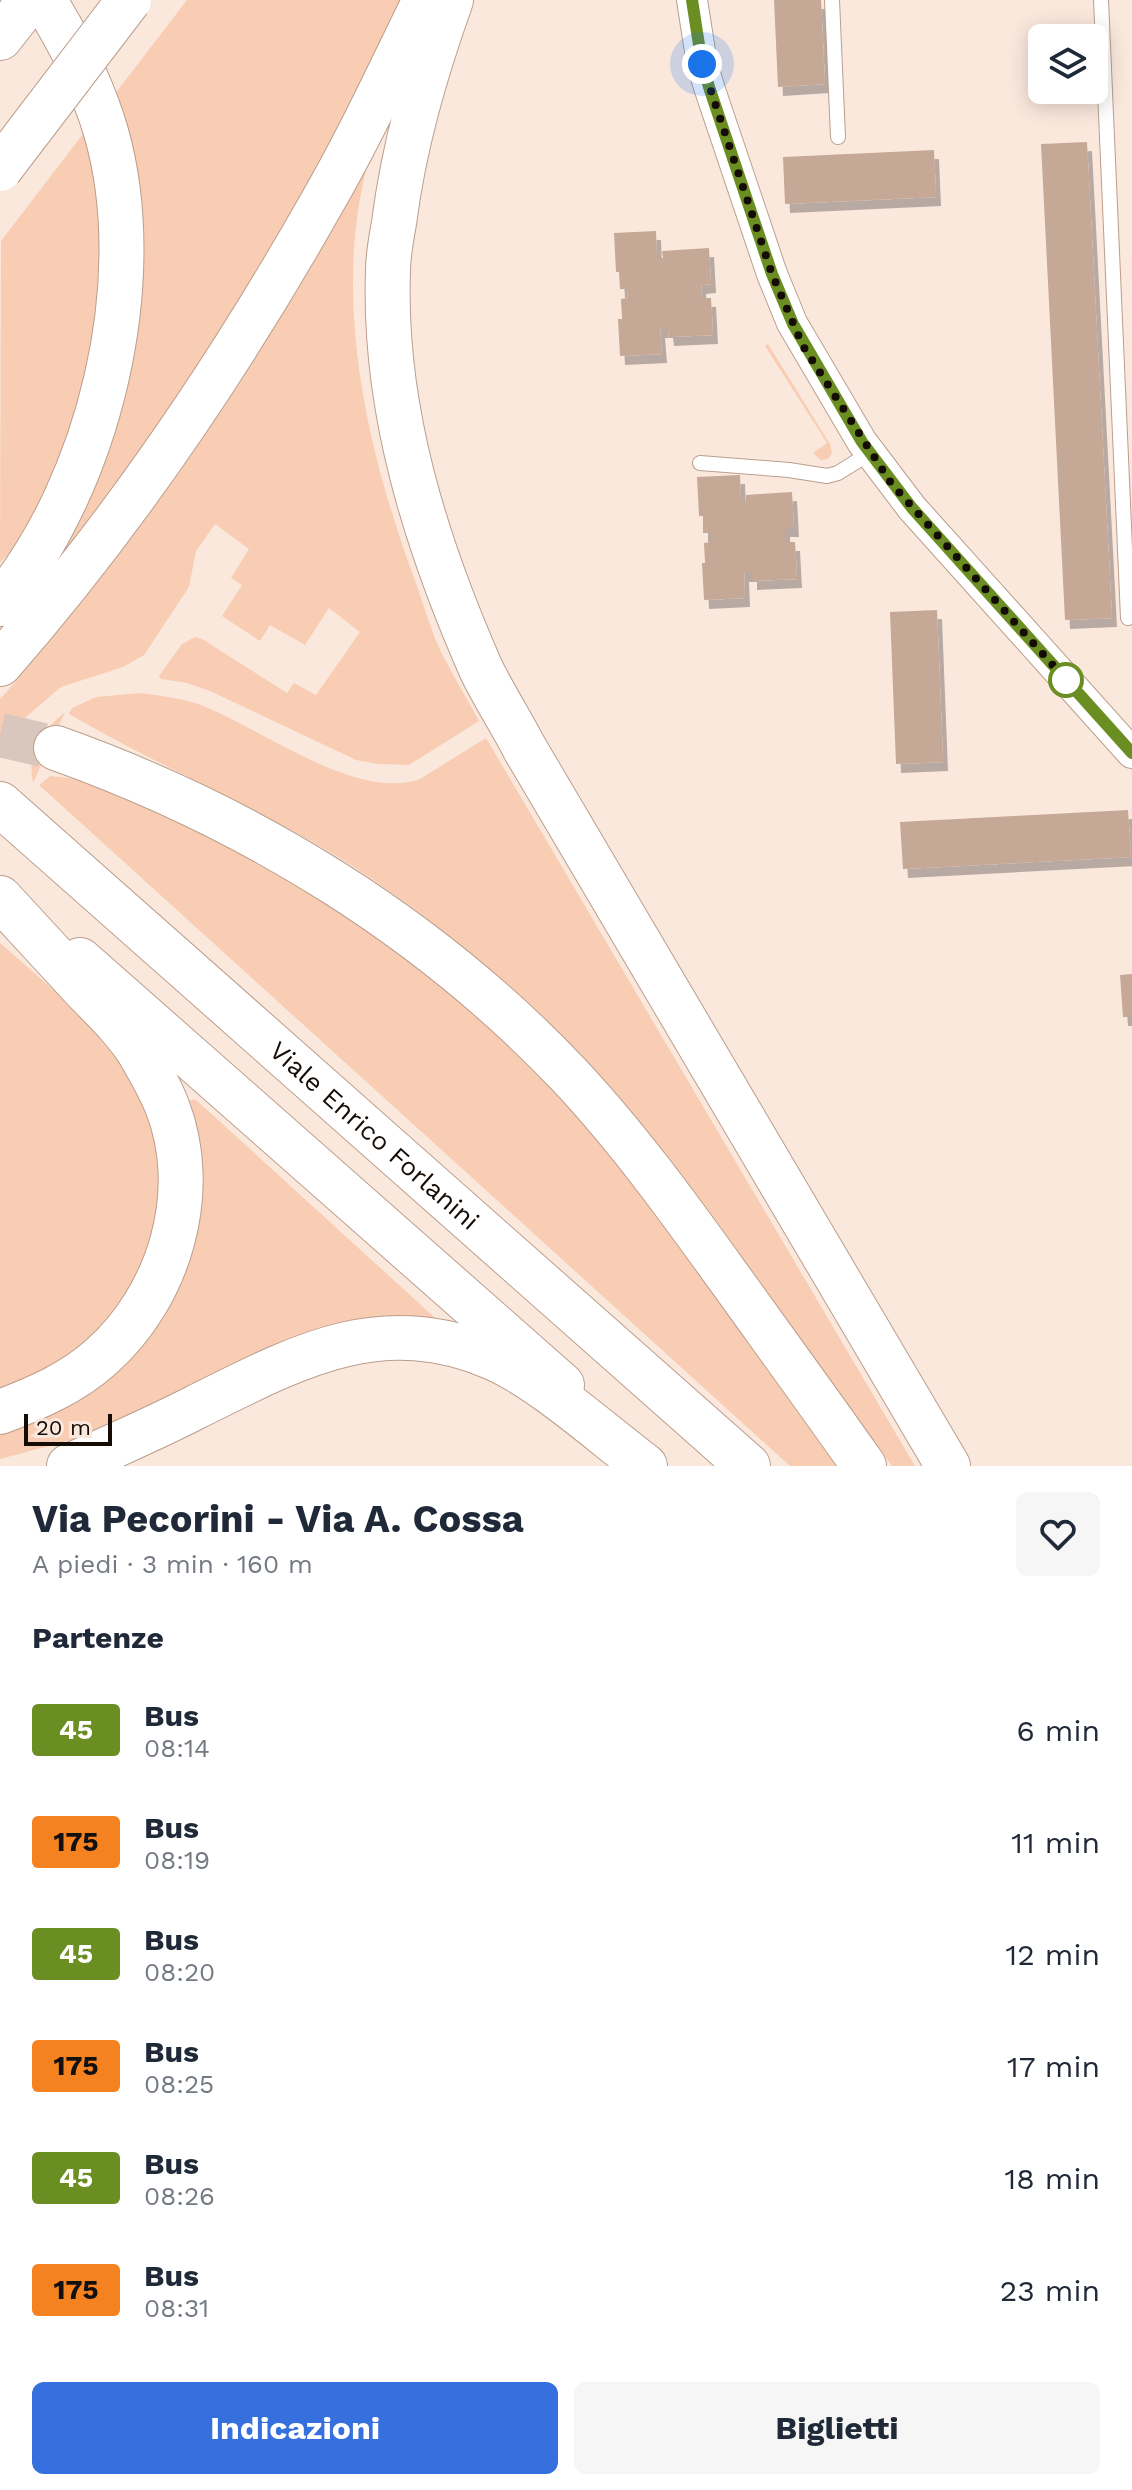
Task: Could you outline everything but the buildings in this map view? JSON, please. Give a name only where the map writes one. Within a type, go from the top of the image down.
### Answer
[{"type":"main road","points":[[0,38],[30,0]]},
{"type":"main road","points":[[0,604],[48,534],[80,466],[95,422],[118,312],[121,227],[107,134],[91,86],[44,0]]},
{"type":"main road","points":[[0,169],[129,0]]},
{"type":"main road","points":[[1,663],[109,528],[182,426],[268,293],[321,205],[425,0]]},
{"type":"main road","points":[[451,0],[422,81],[400,170],[387,269],[389,339],[404,441],[432,548],[482,671],[525,749],[948,1466]]},
{"type":"main road","points":[[56,748],[105,765],[198,806],[288,854],[375,909],[496,1005],[570,1076],[637,1154],[864,1466]]},
{"type":"main road","name":"Viale Enrico Forlanini","points":[[0,804],[748,1466]]},
{"type":"main road","points":[[0,890],[654,1466]]},
{"type":"main road","points":[[0,898],[126,1032],[140,1054],[167,1107],[175,1133],[180,1186],[175,1233],[168,1258],[147,1304],[132,1324],[83,1372],[46,1393],[0,1412]]},
{"type":"main road","points":[[69,1466],[281,1365],[338,1345],[390,1337],[447,1342],[493,1358],[535,1383],[645,1466]]},
{"type":"main road","points":[[45,1466],[156,1427]]},
{"type":"street","points":[[692,0],[702,64],[710,90],[782,298],[803,346],[870,453],[912,508],[1129,744]]},
{"type":"lane","points":[[832,0],[838,137]]},
{"type":"lane","points":[[1101,0],[1128,618]]},
{"type":"lane","points":[[700,463],[827,476],[838,473],[870,453]]},
{"type":"shaded area","points":[[187,0],[402,0],[292,219],[202,366],[41,587],[95,479],[111,99]]},
{"type":"shaded area","points":[[89,126],[102,190],[101,316],[62,467],[11,561],[5,557],[0,563],[1,241]]},
{"type":"shaded area","points":[[367,166],[357,218],[353,271],[354,324],[370,430],[383,483],[434,635],[479,721],[409,765],[378,764],[356,760],[210,691],[161,679],[159,676],[182,644],[195,637],[287,693],[294,683],[316,695],[360,632],[329,608],[305,645],[270,625],[260,641],[222,616],[242,585],[231,578],[249,549],[215,524],[196,551],[189,587],[144,655],[123,667],[61,687],[0,739],[0,699],[19,678],[12,671]]},
{"type":"shaded area","points":[[768,344],[830,444],[832,453],[828,459],[821,460],[813,453],[827,443],[765,346]]},
{"type":"shaded area","points":[[140,693],[195,703],[306,758],[366,780],[394,783],[420,779],[486,738],[915,1466],[892,1466],[652,1137],[595,1070],[510,987],[448,934],[351,865],[282,825],[69,714],[72,708],[96,697]]},
{"type":"shaded area","points":[[65,712],[33,783],[32,760],[37,742]]},
{"type":"shaded area","points":[[50,776],[115,791],[255,861],[363,927],[463,1003],[543,1074],[589,1126],[665,1220],[841,1466],[790,1466],[39,785]]},
{"type":"shaded area","points":[[0,943],[73,1007],[117,1059],[149,1114],[163,1174],[148,1264],[94,1341],[0,1394]]},
{"type":"shaded area","points":[[195,1099],[444,1326],[101,1432],[0,1459],[0,1422],[117,1361],[188,1101]]},
{"type":"tunnel","points":[[0,735],[56,748]]},
{"type":"bus line","name":"45","points":[[692,0],[702,64],[710,90],[772,274],[803,346],[891,483],[1132,753]]},
{"type":"route","points":[[702,64],[772,274],[803,346],[891,483],[1066,680]]}]
